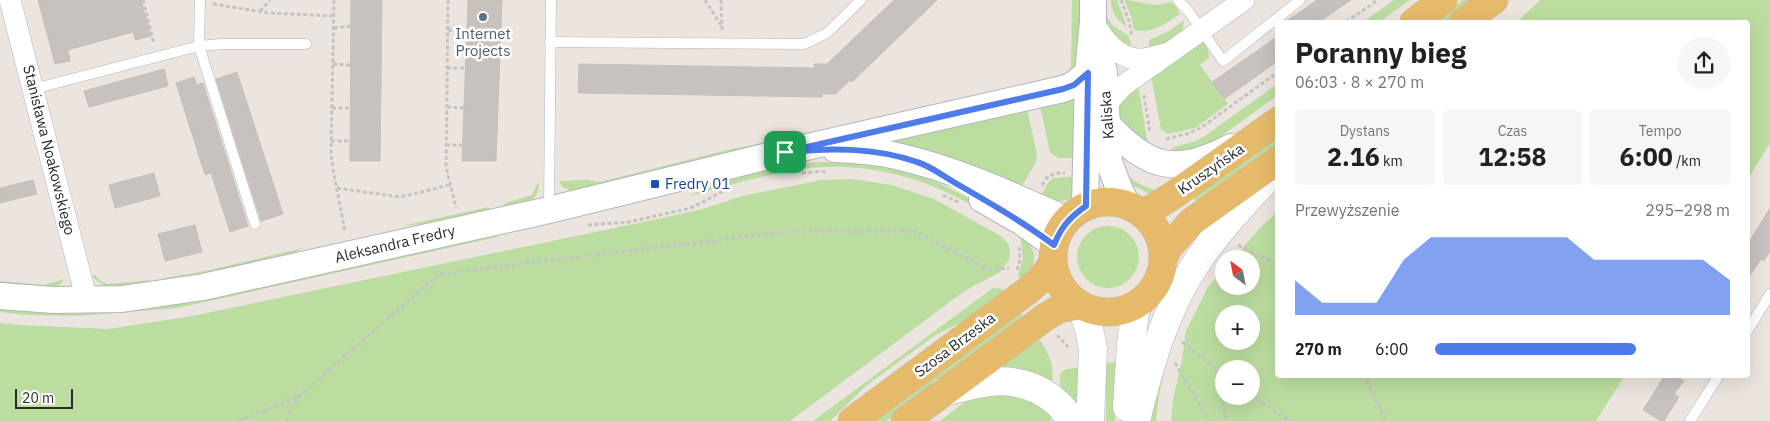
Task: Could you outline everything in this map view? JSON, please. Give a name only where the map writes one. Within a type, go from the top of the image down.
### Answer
[{"type":"main road","points":[[1417,20],[1443,0]]},
{"type":"main road","points":[[1467,20],[1494,0]]},
{"type":"main road","name":"Kruszyńska","points":[[1135,209],[1155,207],[1275,123]]},
{"type":"main road","name":"Kruszyńska","points":[[1163,259],[1168,248],[1191,222],[1275,162]]},
{"type":"main road","points":[[1136,421],[1159,339],[1170,312],[1194,266],[1228,223],[1275,171]]},
{"type":"main road","points":[[1107,202],[1135,209],[1156,230],[1162,249],[1163,259],[1155,285],[1148,296],[1136,305],[1120,310],[1108,312],[1094,310],[1081,305],[1065,291],[1059,281],[1054,254],[1059,233],[1076,214],[1107,202]]},
{"type":"main road","name":"Szosa Brzeska","points":[[852,421],[1026,292],[1040,280],[1054,254]]},
{"type":"main road","points":[[1081,305],[1093,349],[1090,421]]},
{"type":"main road","name":"Szosa Brzeska","points":[[905,421],[1059,308],[1081,305]]},
{"type":"main road","points":[[1126,421],[1131,344],[1136,305]]},
{"type":"main road","points":[[943,392],[988,382],[1006,381],[1022,384],[1040,389],[1059,403],[1072,421]]},
{"type":"street","name":"Stanisława Noakowskiego","points":[[10,0],[87,301]]},
{"type":"street","points":[[1244,0],[1124,85],[1114,95],[1107,116],[1124,142],[1135,151],[1160,163],[1175,165],[1208,158],[1275,123]]},
{"type":"street","points":[[1093,10],[1101,34],[1109,44],[1127,56],[1145,59],[1170,53]]},
{"type":"street","name":"Kaliska","points":[[1076,214],[1093,10]]},
{"type":"street","name":"Kaliska","points":[[1093,10],[1104,72],[1109,162],[1120,191],[1135,209]]},
{"type":"street","name":"Aleksandra Fredry","points":[[0,296],[87,301],[122,299],[203,287],[549,210],[790,163],[1063,89],[1074,85],[1088,73]]},
{"type":"street","name":"Aleksandra Fredry","points":[[790,163],[835,149],[892,155],[919,162],[1076,214]]},
{"type":"street","name":"Aleksandra Fredry","points":[[919,162],[1022,222],[1054,254]]},
{"type":"lane","points":[[549,210],[551,0]]},
{"type":"lane","points":[[550,42],[788,45],[810,42],[827,33],[861,0]]},
{"type":"lane","points":[[1178,0],[1189,12],[1223,62],[1275,20]]},
{"type":"lane","points":[[1275,20],[1300,0]]},
{"type":"lane","points":[[200,1],[199,46],[256,224]]},
{"type":"lane","points":[[33,89],[199,46],[221,44],[306,44]]},
{"type":"lane","points":[[1750,327],[1770,294]]},
{"type":"lane","points":[[1690,421],[1717,378]]},
{"type":"path","points":[[143,0],[158,57]]},
{"type":"path","points":[[259,11],[270,0]]},
{"type":"path","points":[[334,0],[333,169],[345,232]]},
{"type":"path","points":[[448,0],[446,167],[457,212]]},
{"type":"path","points":[[705,0],[722,27]]},
{"type":"path","points":[[721,0],[722,44]]},
{"type":"path","points":[[1349,20],[1378,0]]},
{"type":"path","points":[[200,1],[269,13],[334,16]]},
{"type":"path","points":[[334,28],[351,26]]},
{"type":"path","points":[[448,30],[467,31]]},
{"type":"path","points":[[333,64],[350,65]]},
{"type":"path","points":[[447,68],[466,68]]},
{"type":"path","points":[[1173,137],[1190,133],[1202,126],[1275,74]]},
{"type":"path","points":[[1144,98],[1150,129]]},
{"type":"path","points":[[332,108],[350,108]]},
{"type":"path","points":[[446,108],[464,108]]},
{"type":"path","points":[[332,142],[350,141]]},
{"type":"path","points":[[446,145],[463,145]]},
{"type":"path","points":[[790,163],[832,171]]},
{"type":"path","points":[[337,188],[400,197],[450,186]]},
{"type":"path","points":[[580,226],[629,222],[691,208],[724,191]]},
{"type":"path","points":[[937,192],[967,207]]},
{"type":"path","points":[[238,421],[298,397],[439,274],[773,233],[801,232],[914,231],[991,270],[1009,268]]},
{"type":"path","points":[[1233,243],[1275,264]]},
{"type":"path","points":[[1178,339],[1215,368]]},
{"type":"path","points":[[1175,362],[1209,421]]},
{"type":"path","points":[[1365,378],[1386,421]]},
{"type":"path","points":[[286,421],[298,397]]},
{"type":"path","points":[[1260,402],[1291,421]]},
{"type":"path","points":[[1223,405],[1226,421]]},
{"type":"green space","points":[[1072,0],[1083,0],[1079,69],[1065,75],[1071,67]]},
{"type":"green space","points":[[1111,0],[1117,0],[1127,27],[1115,16]]},
{"type":"green space","points":[[1124,0],[1158,5],[1169,2],[1175,5],[1180,14],[1164,25],[1153,29],[1147,31],[1134,30],[1131,16]]},
{"type":"green space","points":[[1394,0],[1410,0],[1382,20],[1366,20]]},
{"type":"green space","points":[[1463,0],[1477,0],[1450,20],[1435,20]]},
{"type":"green space","points":[[1540,0],[1770,0],[1770,143],[1750,176],[1750,20],[1519,20]]},
{"type":"green space","points":[[1105,13],[1112,25],[1129,36],[1131,47],[1123,43],[1106,26]]},
{"type":"green space","points":[[1184,20],[1183,31],[1163,45],[1149,49],[1149,40],[1169,31]]},
{"type":"green space","points":[[1202,41],[1208,48],[1209,58],[1200,65],[1228,104],[1195,128],[1168,134],[1161,129],[1151,76]]},
{"type":"green space","points":[[1138,84],[1148,145],[1118,120],[1117,105]]},
{"type":"green space","points":[[1275,85],[1275,97],[1203,149],[1165,154],[1174,147],[1196,141]]},
{"type":"green space","points":[[1076,98],[1079,158],[1059,158],[1050,153],[1040,105]]},
{"type":"green space","points":[[1027,108],[1037,155],[1036,162],[1019,191],[888,140]]},
{"type":"green space","points":[[862,123],[573,192],[562,187],[559,181],[587,180],[600,182],[727,150]]},
{"type":"green space","points":[[1275,137],[1275,147],[1198,204],[1193,197]]},
{"type":"green space","points":[[814,162],[863,164],[910,173],[941,184],[1005,219],[1001,222],[958,198],[919,181],[883,172],[847,167],[796,170],[689,196],[731,177]]},
{"type":"green space","points":[[1125,175],[1142,185],[1160,192],[1149,195],[1141,189],[1126,184]]},
{"type":"green space","points":[[1079,176],[1075,193],[1072,197],[1064,201],[1039,200],[1047,184],[1053,178]]},
{"type":"green space","points":[[852,179],[892,185],[934,199],[1001,236],[1009,245],[1009,260],[1000,272],[966,290],[790,421],[0,421],[0,323],[108,329],[187,317],[667,217],[706,208],[742,196],[817,180]]},
{"type":"green space","points":[[537,184],[539,184],[538,191],[532,200],[504,209],[505,203],[532,195]]},
{"type":"green space","points":[[488,207],[492,211],[442,222],[402,226]]},
{"type":"green space","points":[[1275,214],[1275,378],[1623,378],[1596,421],[1171,421],[1173,399],[1182,360],[1186,331],[1208,287],[1215,279],[1215,295],[1260,295],[1260,250],[1241,250]]},
{"type":"green space","points":[[1108,226],[1120,228],[1130,235],[1137,245],[1139,257],[1137,269],[1130,279],[1120,286],[1108,288],[1096,286],[1086,279],[1079,269],[1077,257],[1079,245],[1086,235],[1096,228]]},
{"type":"green space","points":[[496,232],[497,237],[178,308],[78,316],[26,315],[0,312],[0,306]]},
{"type":"green space","points":[[1020,234],[1031,246],[1034,257],[1031,268],[1022,281],[1018,275],[1023,259]]},
{"type":"green space","points":[[303,248],[287,257],[170,283],[163,278],[201,272]]},
{"type":"green space","points":[[95,275],[101,281],[108,284],[150,280],[145,287],[116,288],[104,285],[92,276]]},
{"type":"green space","points":[[64,279],[61,284],[51,289],[0,286],[0,281],[44,285]]},
{"type":"green space","points":[[993,288],[1002,289],[1006,294],[975,315],[934,336],[867,385],[830,421],[813,421]]},
{"type":"green space","points":[[1019,310],[1025,319],[886,421],[869,421]]},
{"type":"green space","points":[[1037,335],[1046,349],[1052,365],[1052,388],[990,370]]},
{"type":"green space","points":[[1119,361],[1115,421],[1106,421],[1106,363]]},
{"type":"green space","points":[[1085,367],[1085,416],[1060,393],[1060,373],[1066,369]]},
{"type":"green space","points":[[1165,367],[1156,421],[1148,421]]},
{"type":"green space","points":[[1013,392],[1051,411],[1051,421],[940,421],[966,401],[977,396]]},
{"type":"building","points":[[38,0],[141,0],[151,36],[135,40],[133,32],[68,50],[70,61],[55,64]]},
{"type":"building","points":[[351,0],[382,0],[380,161],[350,161]]},
{"type":"building","points":[[468,0],[502,0],[496,161],[462,161]]},
{"type":"building","points":[[894,0],[937,0],[852,82],[850,80],[836,94],[822,94],[822,97],[578,93],[579,64],[815,68],[814,64],[827,64]]},
{"type":"building","points":[[1317,0],[1351,0],[1322,20],[1288,20]]},
{"type":"building","points":[[1275,38],[1275,63],[1224,99],[1212,82]]},
{"type":"building","points":[[164,69],[168,86],[89,107],[84,91]]},
{"type":"building","points":[[237,72],[283,214],[261,221],[216,79]]},
{"type":"building","points":[[194,77],[197,85],[203,83],[248,226],[230,232],[211,173],[205,175],[176,83]]},
{"type":"building","points":[[154,173],[160,196],[115,208],[109,185]]},
{"type":"building","points":[[33,180],[37,194],[0,203],[0,188]]},
{"type":"building","points":[[1770,208],[1770,251],[1764,261],[1761,259],[1750,275],[1750,241]]},
{"type":"building","points":[[195,225],[202,252],[165,261],[158,234]]},
{"type":"building","points":[[1663,378],[1679,378],[1684,381],[1674,394],[1679,397],[1664,421],[1643,410]]},
{"type":"place","name":"Internet Projects","points":[[483,17]]},
{"type":"place","name":"Fredry 01","points":[[655,184]]},
{"type":"route","points":[[1088,73],[1085,163],[1086,206],[1067,220],[1054,245],[1022,222],[919,162],[892,155],[863,151],[835,149],[785,152],[1063,89],[1074,85],[1088,73]]}]
